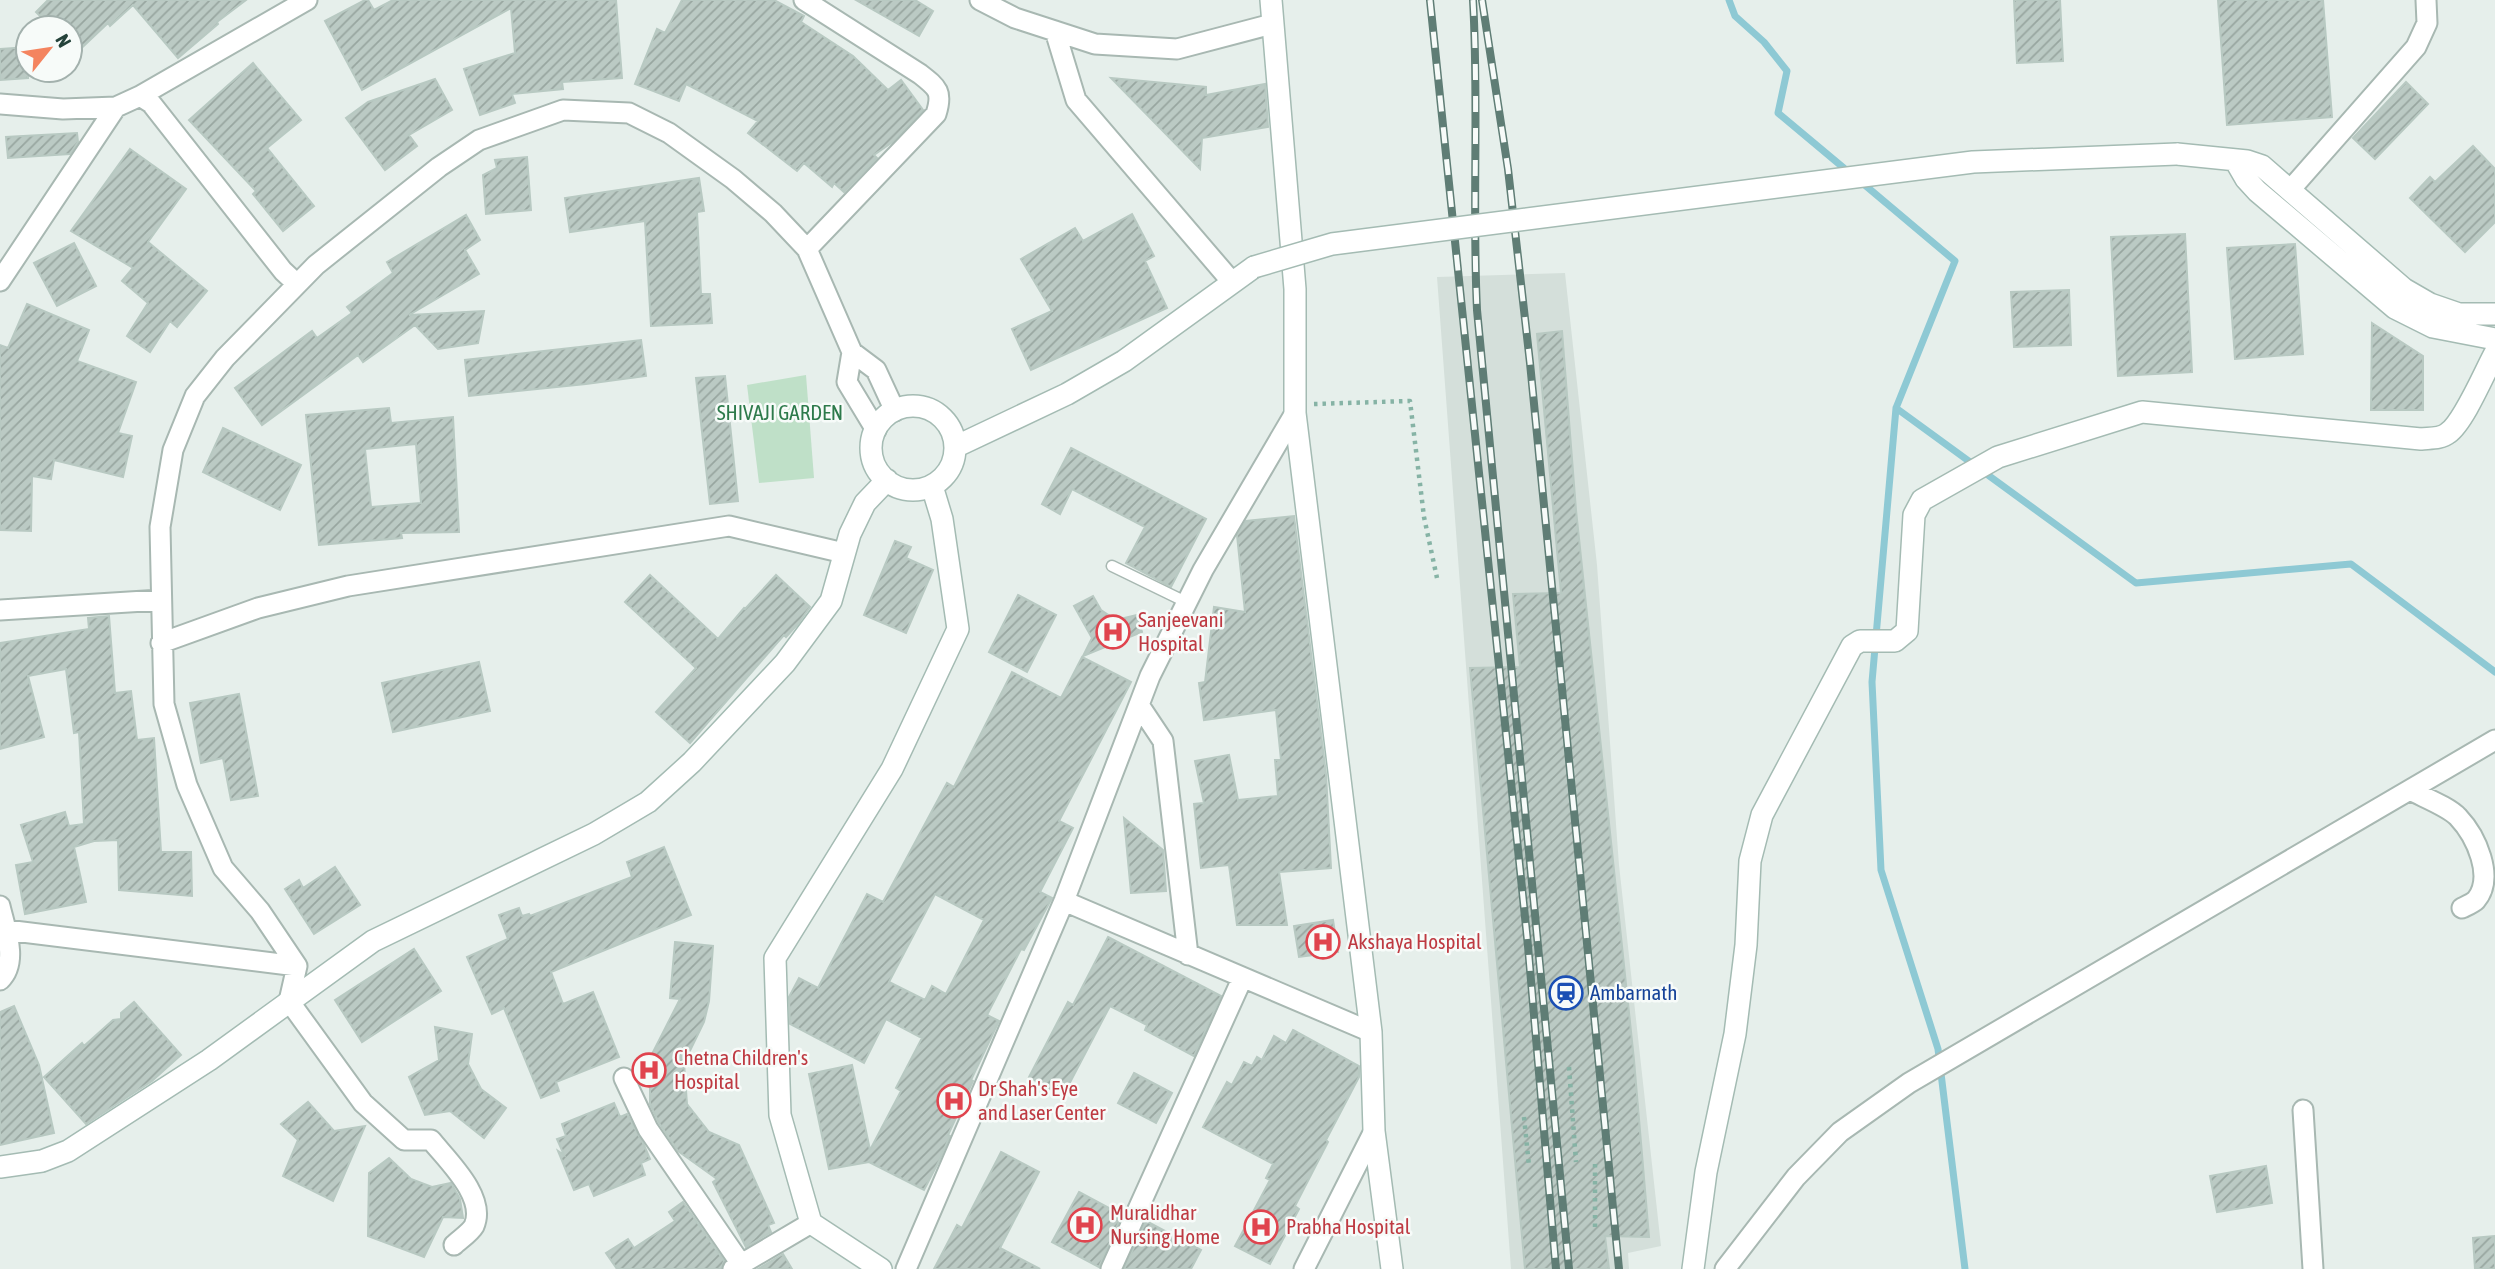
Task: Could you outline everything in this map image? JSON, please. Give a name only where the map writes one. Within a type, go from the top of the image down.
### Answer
[{"type":"street","points":[[0,104],[63,109],[116,107],[140,96],[307,0]]},
{"type":"street","points":[[804,0],[920,74],[936,86],[941,99],[936,114],[807,250]]},
{"type":"street","points":[[980,0],[1016,18],[1095,44],[1177,49],[1272,24]]},
{"type":"street","points":[[1271,0],[1295,289],[1295,409],[1371,1032],[1374,1131],[1392,1269]]},
{"type":"street","points":[[2290,190],[2416,47],[2427,23],[2426,0]]},
{"type":"street","points":[[1055,31],[1076,100],[1232,282]]},
{"type":"street","points":[[140,96],[150,103],[297,285]]},
{"type":"street","points":[[0,281],[116,107]]},
{"type":"street","points":[[454,1245],[474,1226],[477,1203],[461,1176],[430,1140],[404,1140],[363,1103],[289,1001],[297,966],[260,911],[223,868],[187,785],[164,704],[160,527],[173,450],[195,396],[225,358],[316,265],[439,167],[479,140],[563,110],[629,113],[669,132],[733,179],[773,213],[807,250],[852,352],[876,370],[895,411]]},
{"type":"street","points":[[955,447],[1067,394],[1124,361],[1254,267],[1332,244],[1973,162],[2177,154],[2247,161],[2262,166],[2404,289],[2430,304],[2459,314],[2495,314]]},
{"type":"street","points":[[2235,160],[2257,191],[2395,308],[2433,327],[2495,339]]},
{"type":"street","points":[[852,352],[847,382],[876,430]]},
{"type":"street","points":[[1693,1269],[1706,1172],[1735,1034],[1746,945],[1751,861],[1762,815],[1852,646],[1860,641],[1895,641],[1907,631],[1914,515],[1922,500],[1998,457],[2142,412],[2421,439],[2439,437],[2448,433],[2459,421],[2495,353]]},
{"type":"street","points":[[918,407],[940,416],[948,425],[955,447],[954,459],[949,470],[932,486],[920,490],[897,487],[887,480],[874,461],[872,449],[876,430],[885,417],[895,411],[918,407]]},
{"type":"street","points":[[906,1269],[1064,901],[1150,676],[1203,570],[1295,409]]},
{"type":"street","points":[[0,1167],[42,1161],[68,1151],[209,1060],[373,942],[594,834],[648,802],[692,762],[785,663],[831,601],[850,534],[865,503],[887,480]]},
{"type":"street","points":[[881,1269],[811,1223],[780,1115],[775,958],[892,769],[958,629],[942,519],[932,486]]},
{"type":"street","points":[[161,643],[258,608],[348,586],[729,526],[844,553]]},
{"type":"street","points":[[0,610],[161,600]]},
{"type":"street","points":[[1139,705],[1163,741],[1188,955]]},
{"type":"street","points":[[1725,1269],[1796,1177],[1840,1132],[1909,1083],[2495,740]]},
{"type":"street","points":[[2410,790],[2457,815],[2484,861],[2487,879],[2476,900],[2462,908]]},
{"type":"street","points":[[1064,901],[1371,1032]]},
{"type":"street","points":[[0,906],[10,961],[7,973],[0,980]]},
{"type":"street","points":[[6,930],[297,966]]},
{"type":"street","points":[[1111,1269],[1242,979]]},
{"type":"street","points":[[624,1078],[648,1129],[737,1267],[811,1223]]},
{"type":"street","points":[[2303,1110],[2313,1269]]},
{"type":"street","points":[[1304,1269],[1374,1131]]},
{"type":"lane","points":[[1112,566],[1186,603]]},
{"type":"path","points":[[1295,409],[1410,401],[1424,517],[1437,578]]},
{"type":"path","points":[[1569,1067],[1576,1162]]},
{"type":"path","points":[[1524,1117],[1530,1166]]},
{"type":"path","points":[[1595,1160],[1595,1227]]},
{"type":"shaded area","points":[[1565,273],[1597,565],[1619,865],[1661,1246],[1628,1253],[1629,1269],[1511,1269],[1437,277]]},
{"type":"green space","name":"SHIVAJI GARDEN","points":[[806,375],[814,478],[759,483],[747,385]]},
{"type":"building","points":[[48,0],[246,0],[178,58],[133,5],[110,26],[108,23],[84,46],[84,14],[36,12]]},
{"type":"building","points":[[368,0],[374,10],[393,0],[616,0],[622,78],[562,82],[563,89],[512,94],[515,103],[480,115],[464,69],[515,53],[511,8],[362,90],[325,21]]},
{"type":"building","points":[[682,0],[774,0],[804,16],[801,22],[853,56],[888,90],[901,80],[923,110],[894,141],[874,155],[877,158],[844,192],[834,183],[832,187],[804,163],[797,171],[748,133],[758,121],[686,84],[679,101],[635,84],[657,29],[665,33]]},
{"type":"building","points":[[856,0],[915,0],[933,11],[919,36]]},
{"type":"building","points":[[2014,0],[2060,0],[2063,61],[2017,63]]},
{"type":"building","points":[[2218,0],[2323,0],[2332,117],[2227,125]]},
{"type":"building","points":[[14,48],[14,79],[0,80],[0,49]]},
{"type":"building","points":[[253,63],[301,120],[267,148],[314,206],[283,231],[253,194],[256,191],[189,120]]},
{"type":"building","points":[[1111,78],[1206,87],[1206,95],[1265,84],[1268,127],[1202,138],[1200,169]]},
{"type":"building","points":[[435,79],[452,110],[409,135],[417,146],[385,170],[346,118],[368,102]]},
{"type":"building","points":[[2406,82],[2428,104],[2375,159],[2353,138]]},
{"type":"building","points":[[77,133],[78,142],[70,154],[8,158],[6,137]]},
{"type":"building","points":[[2473,146],[2495,169],[2495,222],[2465,252],[2410,198],[2430,177],[2435,182]]},
{"type":"building","points":[[130,149],[186,189],[148,242],[207,291],[177,327],[170,321],[150,352],[127,336],[148,303],[122,281],[133,268],[71,231]]},
{"type":"building","points":[[527,157],[531,210],[486,214],[483,175],[497,168],[495,160]]},
{"type":"building","points":[[699,178],[704,211],[697,212],[701,294],[710,294],[712,323],[651,326],[645,221],[570,232],[565,198]]},
{"type":"building","points":[[1132,214],[1154,256],[1145,261],[1167,308],[1031,370],[1012,329],[1052,311],[1021,259],[1075,228],[1083,241]]},
{"type":"building","points":[[466,215],[480,240],[465,250],[479,274],[409,315],[484,311],[478,343],[438,349],[415,325],[363,362],[358,355],[262,425],[235,388],[312,331],[317,338],[352,313],[347,307],[393,273],[387,262]]},
{"type":"building","points":[[2185,234],[2192,372],[2118,376],[2111,237]]},
{"type":"building","points":[[74,243],[96,286],[57,306],[34,263]]},
{"type":"building","points":[[2295,244],[2303,354],[2235,359],[2227,248]]},
{"type":"building","points":[[2069,290],[2071,345],[2014,347],[2011,292]]},
{"type":"building","points":[[27,304],[89,330],[77,361],[136,382],[118,433],[132,436],[123,477],[54,460],[51,479],[32,476],[31,531],[0,530],[0,345],[8,348]]},
{"type":"building","points":[[2372,323],[2423,356],[2423,410],[2371,410]]},
{"type":"building","points":[[1562,331],[1576,510],[1634,1060],[1649,1237],[1605,1236],[1609,1269],[1525,1269],[1470,668],[1520,667],[1513,594],[1561,593],[1537,334]]},
{"type":"building","points":[[641,340],[646,376],[469,396],[465,360]]},
{"type":"building","points":[[725,376],[738,501],[710,504],[696,378]]},
{"type":"building","points":[[389,408],[391,423],[453,417],[459,532],[401,533],[402,538],[319,545],[306,415]],"holes":[[[416,444],[421,503],[371,507],[365,449]]]},
{"type":"building","points":[[223,428],[301,465],[280,510],[203,472]]},
{"type":"building","points":[[1071,448],[1206,519],[1171,587],[1126,563],[1145,527],[1072,489],[1060,514],[1042,504]]},
{"type":"building","points":[[1294,516],[1326,774],[1331,868],[1279,872],[1287,925],[1237,925],[1229,865],[1201,868],[1194,804],[1204,803],[1195,761],[1229,755],[1238,800],[1278,796],[1275,760],[1281,760],[1276,710],[1204,720],[1199,683],[1205,682],[1214,607],[1245,612],[1237,535],[1246,521]]},
{"type":"building","points":[[895,541],[911,547],[906,558],[933,570],[906,633],[864,615]]},
{"type":"building","points":[[650,575],[718,639],[776,575],[810,607],[797,625],[786,637],[784,635],[690,743],[656,712],[696,668],[625,602]]},
{"type":"building","points":[[1018,595],[1056,615],[1027,672],[989,652]]},
{"type":"building","points":[[1093,596],[1101,610],[1116,620],[1137,615],[1142,632],[1083,656],[1092,638],[1074,606]]},
{"type":"building","points":[[109,616],[115,693],[131,691],[137,740],[154,738],[161,852],[191,852],[192,896],[119,890],[118,840],[94,841],[74,847],[86,902],[25,914],[16,865],[33,862],[21,825],[65,812],[69,826],[84,824],[79,732],[74,733],[66,669],[28,676],[44,737],[0,749],[0,643],[89,629],[88,618]]},
{"type":"building","points":[[1082,657],[1131,682],[1059,821],[1073,828],[1040,892],[1052,898],[1024,950],[1021,949],[987,1015],[999,1021],[971,1080],[973,1081],[939,1161],[924,1190],[869,1162],[829,1169],[809,1074],[852,1065],[870,1150],[901,1091],[896,1088],[922,1038],[886,1019],[864,1063],[790,1024],[789,997],[799,978],[818,988],[867,894],[883,902],[947,783],[954,787],[1012,672],[1061,698]],"holes":[[[935,894],[984,920],[946,994],[932,986],[925,1000],[889,982]]]},
{"type":"building","points":[[479,662],[490,711],[393,732],[382,683]]},
{"type":"building","points":[[239,694],[258,796],[231,800],[223,758],[201,763],[190,703]]},
{"type":"building","points":[[1124,818],[1163,850],[1166,891],[1131,893]]},
{"type":"building","points":[[664,847],[691,915],[551,972],[563,1004],[593,992],[619,1057],[556,1082],[559,1091],[541,1098],[504,1008],[492,1014],[467,957],[508,939],[499,915],[519,908],[522,916],[530,916],[632,877],[627,862]]},
{"type":"building","points":[[335,867],[360,905],[314,934],[285,889],[299,880],[303,888]]},
{"type":"building","points":[[1333,920],[1338,952],[1299,957],[1294,926]]},
{"type":"building","points":[[1108,937],[1221,996],[1194,1056],[1145,1030],[1147,1025],[1110,1006],[1063,1096],[1029,1077],[1068,1002],[1073,1005]]},
{"type":"building","points":[[675,942],[713,946],[709,1001],[704,1022],[684,1063],[687,1104],[709,1132],[739,1145],[774,1223],[768,1225],[771,1232],[746,1247],[713,1182],[717,1179],[678,1151],[650,1104],[650,1058],[680,999],[670,998]]},
{"type":"building","points":[[414,949],[441,991],[362,1042],[335,1000]]},
{"type":"building","points":[[134,1002],[181,1055],[152,1081],[86,1124],[44,1077],[82,1043],[84,1046],[113,1020],[121,1019],[121,1013]]},
{"type":"building","points":[[14,1006],[39,1065],[54,1133],[0,1145],[0,1012]]},
{"type":"building","points":[[435,1027],[472,1034],[468,1064],[481,1089],[506,1108],[484,1138],[450,1111],[425,1115],[409,1077],[439,1060]]},
{"type":"building","points":[[1293,1030],[1359,1066],[1359,1077],[1326,1140],[1328,1142],[1295,1206],[1299,1209],[1270,1264],[1235,1246],[1270,1180],[1266,1178],[1273,1164],[1203,1127],[1227,1082],[1232,1085],[1244,1062],[1252,1066],[1257,1057],[1262,1060],[1274,1036],[1286,1043]]},
{"type":"building","points":[[1134,1073],[1172,1093],[1156,1123],[1118,1103]]},
{"type":"building","points":[[308,1102],[334,1131],[365,1126],[333,1201],[283,1176],[298,1140],[281,1124]]},
{"type":"building","points":[[614,1103],[620,1117],[627,1114],[644,1145],[650,1159],[641,1163],[645,1175],[594,1196],[589,1184],[574,1190],[558,1151],[564,1155],[557,1139],[566,1136],[562,1124]]},
{"type":"building","points":[[1001,1152],[1039,1172],[1000,1248],[1040,1269],[934,1269],[957,1225],[962,1228]]},
{"type":"building","points":[[389,1158],[411,1179],[432,1187],[451,1183],[460,1199],[463,1218],[443,1217],[424,1257],[368,1236],[369,1173]]},
{"type":"building","points":[[2266,1166],[2272,1203],[2217,1212],[2210,1176]]},
{"type":"building","points":[[1079,1192],[1122,1215],[1099,1267],[1052,1242]]},
{"type":"building","points":[[683,1202],[724,1261],[721,1269],[617,1269],[606,1253],[628,1239],[634,1248],[675,1221],[669,1212]]},
{"type":"building","points":[[1146,1221],[1201,1250],[1191,1269],[1124,1269]]},
{"type":"building","points":[[2495,1236],[2495,1269],[2475,1269],[2473,1238]]},
{"type":"building","points":[[783,1254],[792,1269],[758,1269]]},
{"type":"waterway","points":[[1729,0],[1735,16],[1764,42],[1787,71],[1778,113],[1851,174]]},
{"type":"waterway","points":[[1860,181],[1955,261],[1896,408],[2136,583],[2351,564],[2495,672]]},
{"type":"waterway","points":[[1896,408],[1872,682],[1881,870],[1938,1049],[1965,1269]]},
{"type":"railway","points":[[1430,0],[1528,946],[1556,1269]]},
{"type":"railway","points":[[1473,0],[1477,310],[1569,1269]]},
{"type":"railway","points":[[1482,0],[1508,169],[1530,363],[1619,1269]]},
{"type":"place","name":"Sanjeevani Hospital","points":[[1113,632]]},
{"type":"place","name":"Akshaya Hospital","points":[[1323,942]]},
{"type":"place","name":"Ambarnath","points":[[1566,993]]},
{"type":"place","name":"Chetna Children's Hospital","points":[[649,1070]]},
{"type":"place","name":"Dr Shah's Eye and Laser Center","points":[[954,1101]]},
{"type":"place","name":"Muralidhar Nursing Home","points":[[1085,1225]]},
{"type":"place","name":"Prabha Hospital","points":[[1261,1227]]}]
